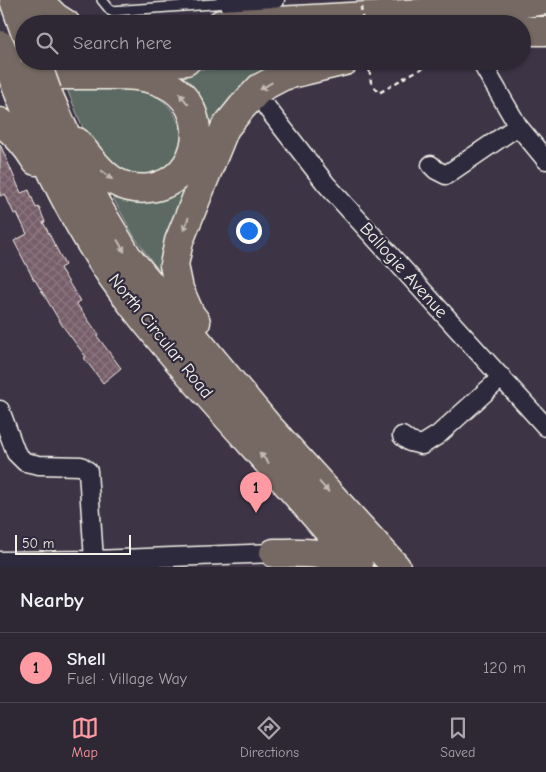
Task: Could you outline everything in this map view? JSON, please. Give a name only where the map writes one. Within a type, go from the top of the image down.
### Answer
[{"type":"main road","points":[[14,0],[19,15]]},
{"type":"main road","points":[[38,0],[53,15]]},
{"type":"main road","points":[[445,15],[546,0]]},
{"type":"main road","points":[[225,9],[479,10]]},
{"type":"main road","points":[[531,31],[546,31]]},
{"type":"main road","name":"North Circular Road","points":[[0,45],[15,63]]},
{"type":"main road","points":[[0,56],[15,68]]},
{"type":"main road","points":[[17,70],[30,81],[77,142],[99,168],[113,180],[126,187],[142,189],[158,187],[171,181],[189,163],[195,149],[197,134],[195,118],[189,105],[179,93],[166,84],[151,78],[128,75],[30,81]]},
{"type":"main road","name":"North Circular Road","points":[[21,70],[30,81],[96,204],[127,256],[267,426],[396,567]]},
{"type":"main road","points":[[30,81],[116,70]]},
{"type":"main road","points":[[267,426],[190,314],[179,289],[174,265],[179,241],[225,128],[260,88],[282,76],[307,70]]},
{"type":"main road","name":"North Circular Road","points":[[30,81],[54,176],[91,246],[148,326],[233,424],[309,507],[359,567]]},
{"type":"main road","points":[[0,122],[8,127],[30,150],[91,246]]},
{"type":"main road","points":[[276,556],[300,534],[308,522],[309,507]]},
{"type":"main road","points":[[276,556],[314,553],[342,560],[352,567]]},
{"type":"street","points":[[225,9],[275,0]]},
{"type":"street","points":[[486,70],[518,126],[545,156]]},
{"type":"street","name":"Ballogie Avenue","points":[[267,108],[326,184],[546,427]]},
{"type":"street","points":[[431,165],[436,170],[446,174],[518,126]]},
{"type":"street","points":[[402,436],[410,442],[422,445],[438,434],[502,377]]},
{"type":"street","points":[[0,410],[16,453],[25,462],[39,465],[81,466],[88,471],[94,560]]},
{"type":"street","points":[[0,561],[276,556]]},
{"type":"lane","points":[[102,0],[110,11],[225,9]]},
{"type":"path","points":[[361,7],[362,15]]},
{"type":"path","points":[[369,70],[371,82],[379,93],[419,70]]},
{"type":"green space","points":[[271,70],[262,75],[168,284],[134,236],[109,191],[200,162],[165,71]]},
{"type":"green space","points":[[119,84],[156,96],[164,101],[175,116],[182,133],[183,148],[167,173],[124,178],[88,140],[66,87]]},
{"type":"building","points":[[0,144],[21,193],[29,190],[36,208],[39,207],[45,222],[43,222],[65,265],[60,268],[80,301],[76,303],[99,335],[97,336],[121,368],[103,383],[62,325],[34,280],[14,241],[27,234],[17,213],[14,214],[5,194],[0,196]]},
{"type":"place","name":"Shell","points":[[256,513]]}]
